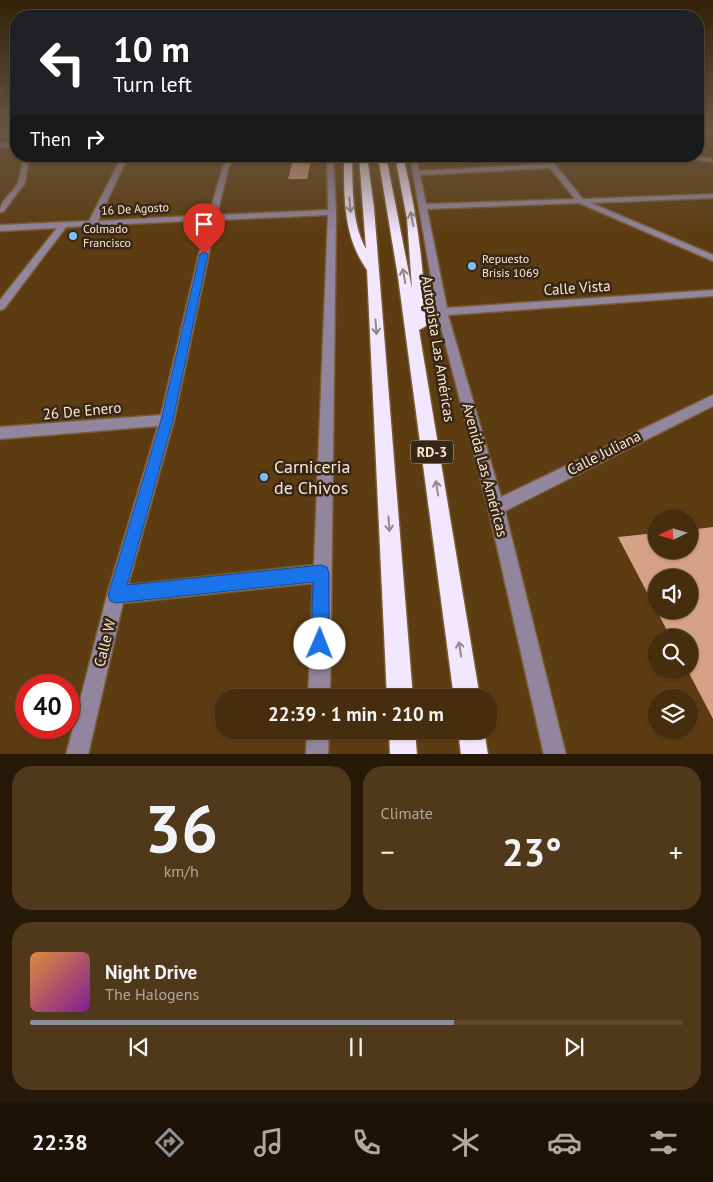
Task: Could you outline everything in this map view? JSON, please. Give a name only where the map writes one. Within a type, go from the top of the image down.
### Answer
[{"type":"highway","points":[[348,165],[349,206],[356,240],[373,271]]},
{"type":"highway","points":[[364,165],[369,208],[399,689]]},
{"type":"highway","name":"Autopista Las Américas","points":[[384,165],[419,372],[466,689]]},
{"type":"highway","points":[[401,165],[414,226],[419,289],[419,372]]},
{"type":"highway","points":[[403,739],[404,754]]},
{"type":"highway","points":[[473,739],[475,754]]},
{"type":"street","points":[[0,210],[21,183],[25,165]]},
{"type":"street","points":[[92,224],[121,165]]},
{"type":"street","name":"Calle W","points":[[77,754],[116,595],[167,420],[212,218],[227,165]]},
{"type":"street","points":[[319,689],[332,212],[330,165]]},
{"type":"street","name":"Avenida Las Américas","points":[[415,165],[442,312],[496,507],[555,754]]},
{"type":"street","points":[[417,173],[551,166],[582,202],[713,258]]},
{"type":"street","points":[[422,207],[713,196]]},
{"type":"street","name":"16 De Agosto","points":[[0,228],[332,212]]},
{"type":"street","points":[[0,307],[63,226]]},
{"type":"street","name":"Calle Vista","points":[[442,312],[713,293]]},
{"type":"street","name":"Calle Juliana","points":[[496,507],[713,400]]},
{"type":"street","name":"26 De Enero","points":[[0,434],[167,420]]},
{"type":"street","points":[[116,595],[321,573]]},
{"type":"street","points":[[317,754],[318,739]]},
{"type":"building","points":[[292,165],[310,165],[307,179],[288,179]]},
{"type":"building","points":[[713,527],[713,719],[692,679],[698,679],[698,629],[666,629],[661,619],[698,619],[698,569],[648,569],[648,594],[618,537],[648,534],[648,559],[698,559],[698,529]]},
{"type":"place","name":"Colmado Francisco","points":[[73,236]]},
{"type":"place","name":"Repuesto Brisis 1069","points":[[472,266]]},
{"type":"place","name":"Carniceria de Chivos","points":[[264,477]]},
{"type":"route","points":[[204,254],[167,420],[116,595],[321,573],[320,644]]}]
